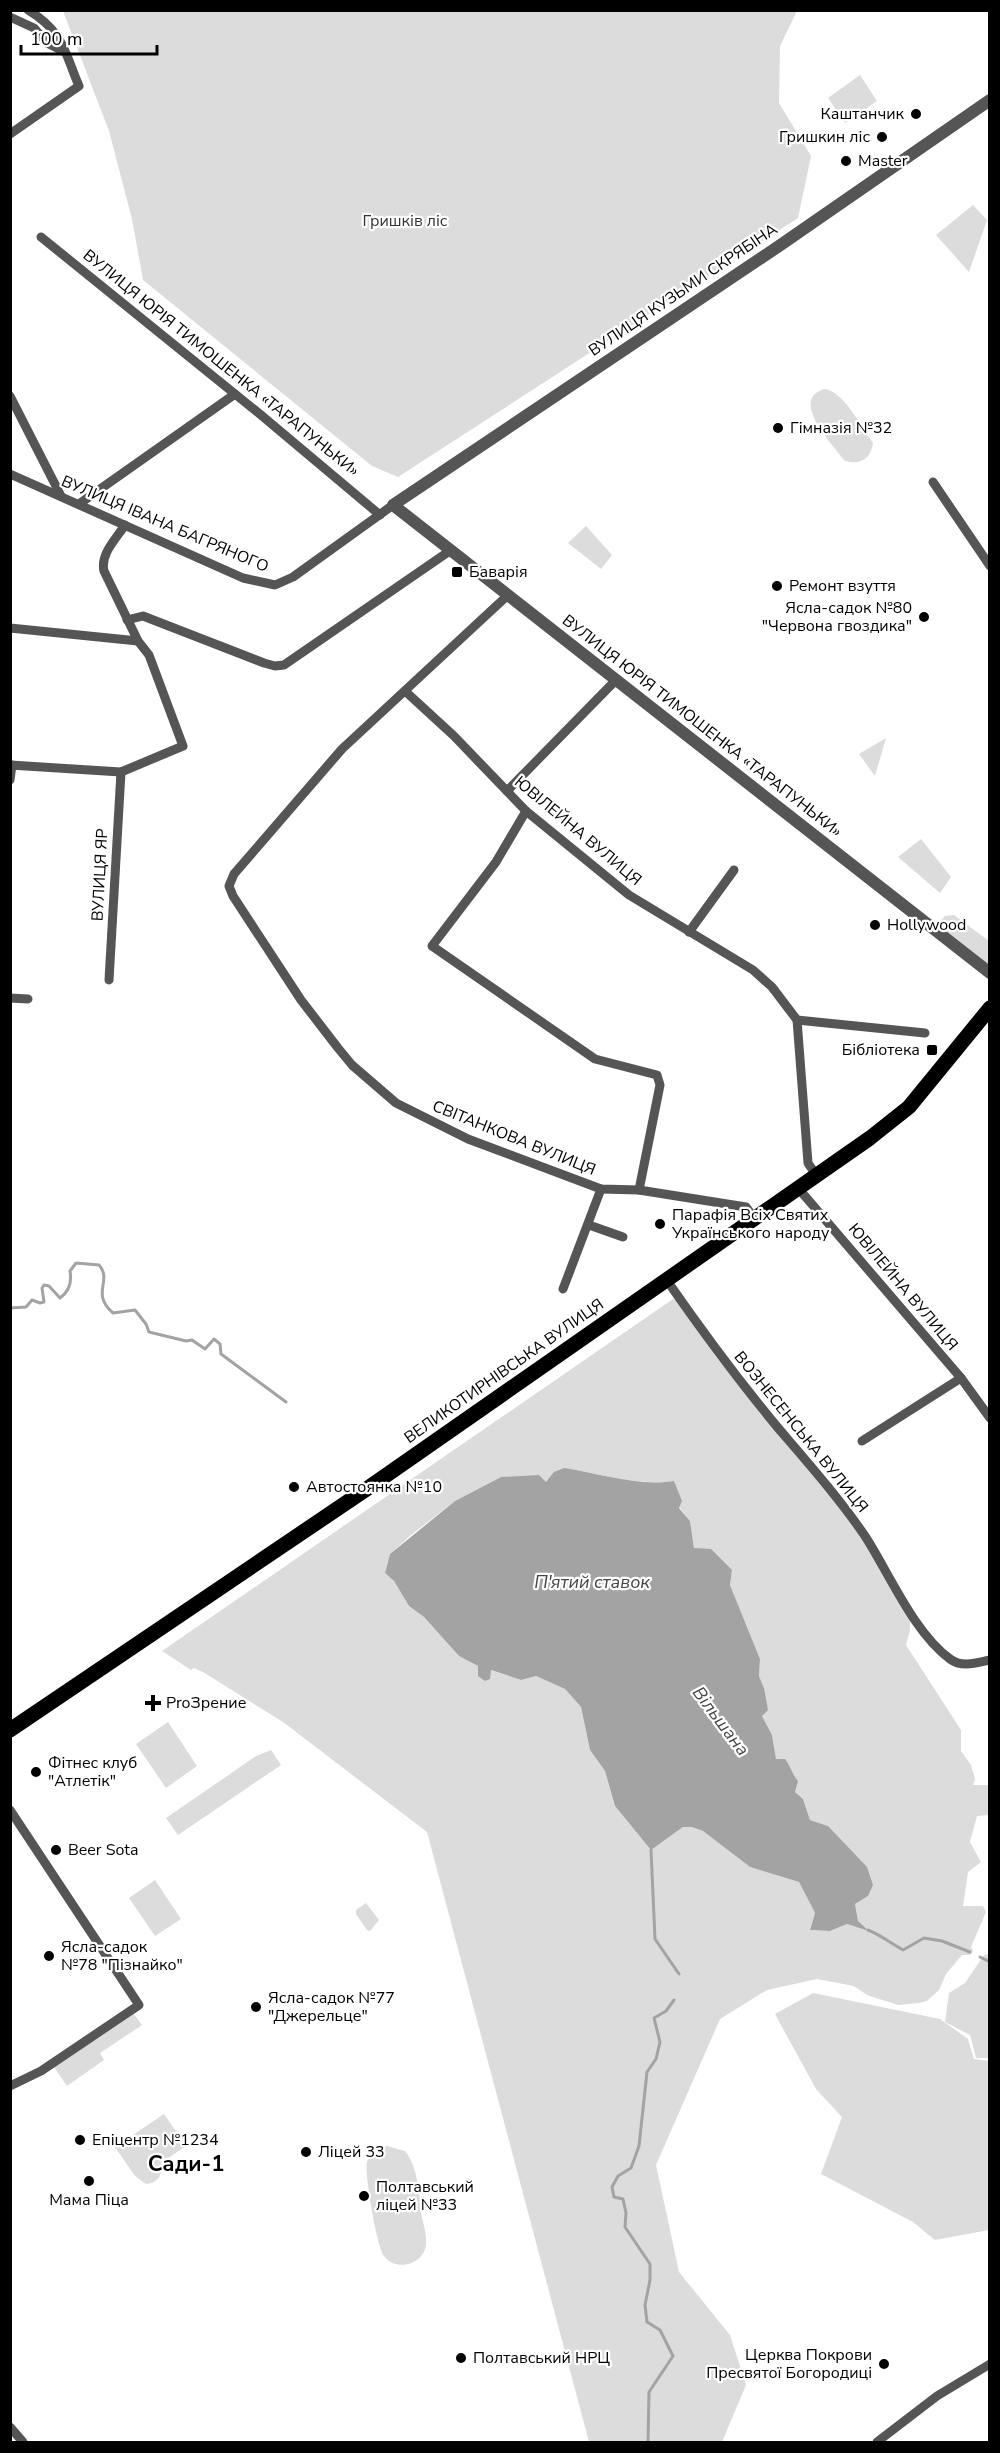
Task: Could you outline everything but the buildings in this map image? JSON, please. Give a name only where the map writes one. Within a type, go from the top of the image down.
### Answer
[{"type":"main road","name":"ВЕЛИКОТИРНІВСЬКА ВУЛИЦЯ","points":[[10,1730],[378,1482],[870,1138],[909,1107],[990,1008]]},
{"type":"street","points":[[10,134],[79,86],[62,41],[54,29],[28,10]]},
{"type":"street","points":[[10,17],[33,28],[47,43],[65,52]]},
{"type":"street","name":"ВУЛИЦЯ КУЗЬМИ СКРЯБІНА","points":[[393,505],[779,246],[990,100]]},
{"type":"street","name":"ВУЛИЦЯ ЮРІЯ ТИМОШЕНКА «ТАРАПУНЬКИ»","points":[[41,237],[380,515]]},
{"type":"street","points":[[79,504],[235,394]]},
{"type":"street","points":[[10,396],[61,496]]},
{"type":"street","name":"ВУЛИЦЯ ІВАНА БАГРЯНОГО","points":[[10,474],[243,578],[275,585],[293,577],[393,505]]},
{"type":"street","points":[[933,482],[990,566]]},
{"type":"street","points":[[412,492],[411,514],[416,523]]},
{"type":"street","name":"ВУЛИЦЯ ЮРІЯ ТИМОШЕНКА «ТАРАПУНЬКИ»","points":[[393,505],[990,973]]},
{"type":"street","points":[[10,780],[11,765],[121,772],[183,746],[149,655],[138,641],[104,571],[102,562],[125,525]]},
{"type":"street","points":[[127,620],[143,616],[264,663],[284,665],[451,550]]},
{"type":"street","points":[[405,691],[508,595]]},
{"type":"street","points":[[10,628],[138,641]]},
{"type":"street","points":[[507,791],[616,680]]},
{"type":"street","name":"ЮВІЛЕЙНА ВУЛИЦЯ","points":[[405,691],[454,736],[526,811],[629,895],[760,975],[797,1020]]},
{"type":"street","name":"СВІТАНКОВА ВУЛИЦЯ","points":[[405,691],[342,748],[285,813],[269,836],[234,874],[229,886],[233,897],[301,1000],[352,1065],[396,1102],[468,1139],[601,1189],[639,1190],[747,1207],[754,1218]]},
{"type":"street","name":"ВУЛИЦЯ ЯР","points":[[109,980],[121,772]]},
{"type":"street","points":[[526,811],[496,862],[432,946],[595,1059],[657,1074],[660,1085],[639,1190]]},
{"type":"street","points":[[689,932],[734,870]]},
{"type":"street","points":[[10,998],[28,999]]},
{"type":"street","points":[[816,1175],[808,1163],[797,1020],[925,1033]]},
{"type":"street","name":"ЮВІЛЕЙНА ВУЛИЦЯ","points":[[798,1188],[962,1378],[988,1414]]},
{"type":"street","name":"СВІТАНКОВА ВУЛИЦЯ","points":[[563,1289],[589,1226],[601,1189]]},
{"type":"street","points":[[589,1226],[623,1237]]},
{"type":"street","name":"ВОЗНЕСЕНСЬКА ВУЛИЦЯ","points":[[666,1279],[718,1354],[831,1489],[865,1536],[915,1619],[936,1645],[951,1660],[961,1664],[990,1660]]},
{"type":"street","points":[[862,1441],[962,1378]]},
{"type":"street","points":[[10,1810],[139,2005],[41,2071],[10,2086]]},
{"type":"street","points":[[877,2442],[937,2396],[990,2364]]},
{"type":"street","points":[[10,2427],[23,2442]]},
{"type":"green space","name":"Гришків ліс","points":[[63,11],[797,11],[780,46],[779,103],[811,156],[798,218],[398,477],[372,466],[143,280],[132,219],[109,131]]},
{"type":"green space","points":[[860,75],[877,101],[845,123],[828,98]]},
{"type":"green space","points":[[973,205],[987,220],[969,272],[936,235]]},
{"type":"green space","points":[[824,389],[831,391],[845,403],[873,443],[870,453],[864,460],[845,461],[817,423],[811,403],[814,395]]},
{"type":"green space","points":[[586,526],[612,555],[601,569],[568,543]]},
{"type":"green space","points":[[886,738],[875,776],[859,754]]},
{"type":"green space","points":[[921,839],[951,877],[940,893],[898,857]]},
{"type":"green space","points":[[954,915],[989,941],[989,965],[938,924],[945,916]]},
{"type":"green space","points":[[673,1299],[676,1300],[716,1357],[805,1462],[875,1556],[910,1612],[910,1630],[906,1645],[961,1730],[961,1751],[971,1765],[975,1779],[973,1785],[989,1785],[989,1815],[977,1816],[970,1842],[981,1862],[968,1872],[963,1906],[983,1906],[986,1912],[971,1947],[973,1951],[970,1955],[962,1955],[946,1974],[939,1990],[927,2001],[898,2005],[867,1995],[854,1986],[817,1979],[767,1990],[720,2019],[656,2165],[679,2272],[730,2335],[746,2385],[722,2442],[589,2442],[427,1832],[283,1722],[203,1672],[194,1668],[191,1670],[162,1651]],"holes":[[[576,1470],[625,1480],[661,1483],[690,1521],[694,1548],[732,1570],[730,1585],[760,1659],[759,1676],[764,1688],[762,1716],[772,1735],[776,1760],[795,1792],[803,1799],[810,1820],[828,1826],[868,1896],[855,1904],[858,1921],[868,1930],[847,1924],[830,1931],[810,1930],[815,1913],[799,1882],[750,1867],[703,1831],[683,1827],[651,1850],[615,1806],[605,1771],[590,1750],[581,1707],[565,1689],[536,1676],[521,1680],[478,1666],[459,1656],[424,1617],[409,1606],[394,1581],[385,1573],[390,1554],[411,1535],[455,1501],[501,1477],[518,1477],[546,1482]]]},
{"type":"green space","points":[[168,1722],[197,1766],[166,1788],[136,1744]]},
{"type":"green space","points":[[271,1750],[281,1765],[178,1835],[166,1818],[256,1756]]},
{"type":"green space","points":[[155,1880],[181,1919],[155,1936],[129,1898]]},
{"type":"green space","points":[[366,1903],[379,1920],[370,1931],[356,1914],[356,1910]]},
{"type":"green space","points":[[989,1954],[989,2058],[976,2058],[970,2035],[945,2022],[949,1993],[965,1983],[984,1955]]},
{"type":"green space","points":[[813,1993],[940,2019],[968,2039],[974,2059],[989,2061],[989,2230],[935,2240],[913,2222],[821,2174],[842,2117],[816,2089],[775,2014]]},
{"type":"green space","points":[[134,2014],[142,2025],[100,2053],[104,2060],[67,2086],[54,2067]]},
{"type":"green space","points":[[164,2114],[186,2146],[161,2163],[159,2178],[146,2184],[135,2176],[115,2147]]},
{"type":"green space","points":[[387,2146],[405,2151],[410,2158],[418,2183],[426,2235],[426,2245],[420,2257],[402,2265],[389,2261],[381,2250],[367,2180],[367,2162],[370,2156],[380,2148]]},
{"type":"water","name":"П'ятий ставок","points":[[564,1468],[633,1481],[674,1481],[682,1501],[679,1508],[690,1521],[694,1548],[711,1549],[732,1570],[730,1585],[760,1659],[759,1676],[768,1710],[762,1716],[772,1735],[776,1759],[785,1759],[798,1781],[795,1792],[803,1799],[810,1820],[828,1826],[867,1867],[873,1885],[868,1896],[855,1904],[858,1921],[869,1931],[847,1924],[830,1931],[810,1930],[815,1913],[799,1882],[750,1867],[703,1831],[683,1827],[651,1850],[615,1806],[605,1771],[590,1750],[581,1707],[565,1689],[536,1676],[521,1680],[491,1670],[490,1679],[485,1681],[478,1676],[478,1666],[459,1656],[424,1617],[409,1606],[394,1581],[385,1573],[390,1554],[455,1501],[501,1477],[539,1475],[546,1482],[554,1472]]},
{"type":"waterway","name":"Вільшана","points":[[10,1308],[26,1307],[32,1300],[44,1302],[42,1288],[44,1285],[49,1286],[60,1298],[68,1289],[70,1271],[76,1263],[99,1265],[104,1276],[103,1299],[113,1313],[135,1310],[149,1332],[186,1341],[192,1340],[205,1349],[214,1339],[220,1344],[221,1354],[286,1402]]},
{"type":"waterway","points":[[651,1850],[655,1939],[679,1974]]},
{"type":"waterway","name":"Вільшана","points":[[868,1930],[903,1950],[924,1938],[942,1941],[970,1952]]},
{"type":"waterway","name":"Вільшана","points":[[980,1957],[990,1962]]},
{"type":"waterway","points":[[648,2442],[649,2392],[673,2356],[660,2330],[647,2322],[645,2305],[650,2280],[650,2264],[625,2227],[626,2213],[623,2199],[614,2197],[612,2187],[618,2176],[631,2168],[639,2146],[647,2072],[656,2059],[660,2042],[654,2018],[666,2011],[674,2000]]},
{"type":"place","name":"Каштанчик","points":[[916,114]]},
{"type":"place","name":"Гришкин ліс","points":[[882,137]]},
{"type":"place","name":"Master","points":[[846,161]]},
{"type":"place","name":"Гімназія №32","points":[[778,428]]},
{"type":"place","name":"Баварія","points":[[457,572]]},
{"type":"place","name":"Ремонт взуття","points":[[777,586]]},
{"type":"place","name":"Ясла-садок №80 \"Червона гвоздика\"","points":[[924,617]]},
{"type":"place","name":"Hollywood","points":[[875,925]]},
{"type":"place","name":"Бібліотека","points":[[932,1050]]},
{"type":"place","name":"Парафія Всіх Святих Українського народу","points":[[660,1224]]},
{"type":"place","name":"Автостоянка №10","points":[[294,1487]]},
{"type":"place","name":"ProЗрение","points":[[153,1703]]},
{"type":"place","name":"Фітнес клуб \"Атлетік\"","points":[[36,1772]]},
{"type":"place","name":"Beer Sota","points":[[56,1850]]},
{"type":"place","name":"Ясла-садок №78 \"Пізнайко\"","points":[[49,1956]]},
{"type":"place","name":"Ясла-садок №77 \"Джерельце\"","points":[[256,2007]]},
{"type":"place","name":"Епіцентр №1234","points":[[80,2140]]},
{"type":"place","name":"Ліцей 33","points":[[306,2152]]},
{"type":"place","name":"Мама Піца","points":[[89,2181]]},
{"type":"place","name":"Полтавський ліцей №33","points":[[364,2196]]},
{"type":"place","name":"Полтавський НРЦ","points":[[461,2358]]},
{"type":"place","name":"Церква Покрови Пресвятої Богородиці","points":[[884,2364]]},
{"type":"district","name":"Сади-1","points":[[186,2164]]}]
